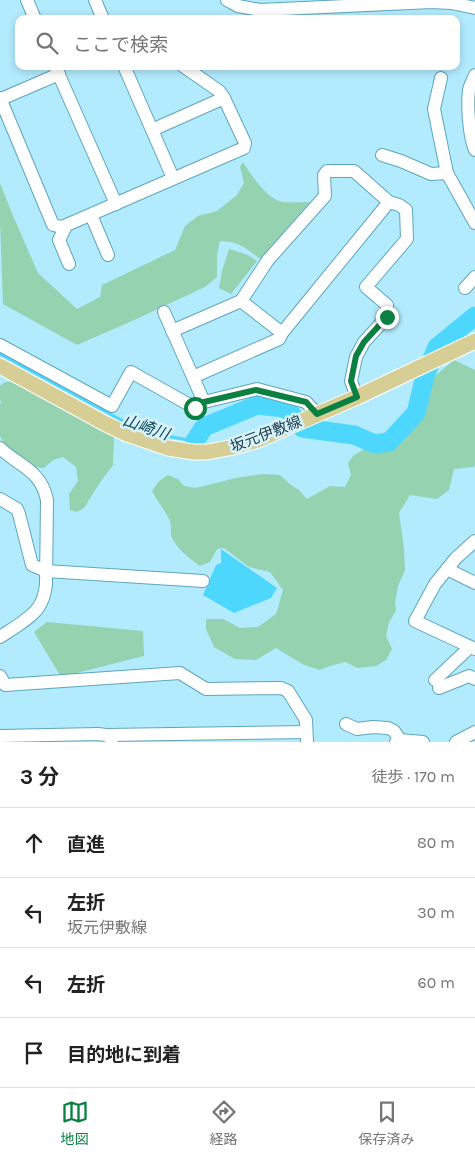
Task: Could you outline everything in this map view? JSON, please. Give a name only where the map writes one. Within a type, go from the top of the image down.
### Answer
[{"type":"main road","name":"坂元伊敷線","points":[[0,366],[142,440],[182,451],[207,452],[258,440],[357,397],[475,341]]},
{"type":"street","points":[[28,0],[34,15]]},
{"type":"street","points":[[95,0],[101,15]]},
{"type":"street","points":[[227,0],[238,6],[250,9],[276,5],[432,2],[451,3],[475,8]]},
{"type":"street","points":[[116,204],[60,70],[0,99],[53,225],[62,227],[164,184],[173,178],[244,148],[245,143],[224,98],[219,91],[189,70]]},
{"type":"street","points":[[126,70],[173,178]]},
{"type":"street","points":[[475,75],[469,90],[468,111],[475,150]]},
{"type":"street","points":[[441,78],[434,109],[447,173],[475,223]]},
{"type":"street","points":[[152,130],[224,98]]},
{"type":"street","points":[[382,155],[431,174],[447,173]]},
{"type":"street","points":[[172,330],[241,301],[268,260],[324,196],[324,175],[327,171],[354,171],[389,202],[399,205],[406,210],[407,239],[366,287],[387,305],[387,317],[364,342],[356,356],[351,381],[357,397]]},
{"type":"street","points":[[193,377],[279,339],[389,202]]},
{"type":"street","points":[[91,215],[108,255]]},
{"type":"street","points":[[66,226],[60,240],[69,264]]},
{"type":"street","points":[[465,288],[475,277]]},
{"type":"street","points":[[241,301],[282,333]]},
{"type":"street","points":[[164,312],[204,402]]},
{"type":"street","points":[[0,345],[112,406],[131,372],[195,408],[204,402],[256,390],[306,402],[317,414]]},
{"type":"street","points":[[0,448],[38,478],[47,500],[46,585],[44,594],[37,610],[32,615],[0,637]]},
{"type":"street","points":[[0,499],[17,509],[32,565],[46,571],[203,582]]},
{"type":"street","points":[[475,540],[456,558],[435,584],[415,622],[473,648],[437,684],[469,676],[475,679]]},
{"type":"street","points":[[447,569],[475,583]]},
{"type":"street","points":[[0,676],[5,685],[180,673],[206,689],[281,688],[288,691],[306,720],[306,737],[112,739],[98,734],[0,736]]},
{"type":"street","points":[[346,724],[357,729],[388,728],[394,731],[398,741],[423,742]]},
{"type":"street","points":[[456,742],[475,732]]},
{"type":"green space","points":[[243,162],[265,191],[276,200],[282,202],[310,202],[260,259],[242,246],[232,242],[220,241],[217,254],[217,277],[205,287],[77,345],[3,304],[0,183],[38,273],[77,309],[100,297],[102,285],[175,250],[185,226],[198,216],[217,211],[237,195],[244,183],[240,167]]},
{"type":"green space","points":[[229,249],[248,255],[257,261],[231,294],[219,288]]},
{"type":"green space","points":[[454,360],[475,370],[475,464],[474,467],[454,469],[449,490],[437,499],[410,495],[399,513],[405,570],[398,586],[395,603],[396,611],[389,622],[386,636],[392,649],[386,660],[376,666],[358,668],[345,662],[320,670],[304,665],[276,648],[256,660],[235,659],[214,647],[206,629],[206,619],[223,619],[240,628],[258,627],[276,614],[283,590],[270,572],[249,567],[224,548],[217,549],[210,562],[200,566],[188,557],[172,538],[170,521],[152,491],[158,482],[168,475],[178,479],[184,486],[196,488],[236,478],[263,474],[280,475],[307,499],[330,486],[345,487],[351,475],[348,463],[353,456],[364,449],[389,447],[405,437],[422,418],[424,391],[435,376]]},
{"type":"green space","points":[[11,381],[114,436],[113,465],[84,508],[77,512],[70,510],[69,494],[78,481],[76,467],[63,457],[53,460],[44,468],[35,467],[4,444],[0,436],[0,386]]},
{"type":"green space","points":[[47,622],[143,631],[144,656],[61,677],[34,632]]},
{"type":"water","points":[[221,549],[277,588],[271,598],[234,613],[203,595],[216,565],[221,563]]},
{"type":"waterway","name":"山崎川","points":[[302,428],[354,435],[375,444],[389,442],[416,413],[425,376],[437,347],[475,316]]},
{"type":"waterway","name":"山崎川","points":[[0,354],[134,427],[160,435],[195,441]]},
{"type":"waterway","name":"山崎川","points":[[195,441],[204,427],[257,405],[285,408],[293,416]]},
{"type":"route","points":[[195,408],[204,402],[256,390],[306,402],[317,414],[357,397],[351,381],[356,356],[364,342],[387,317]]}]
